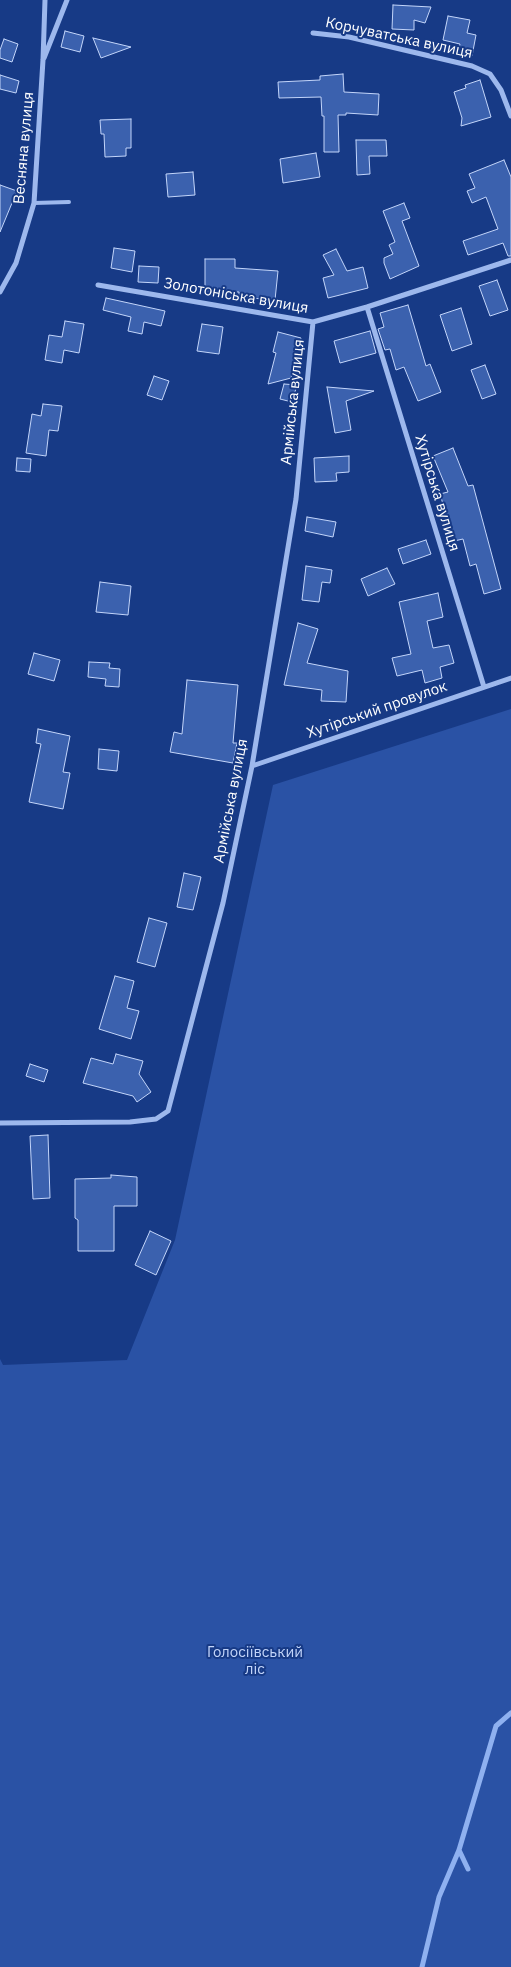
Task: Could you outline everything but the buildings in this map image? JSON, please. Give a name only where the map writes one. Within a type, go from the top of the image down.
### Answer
[{"type":"street","name":"Весняна вулиця","points":[[0,292],[16,263],[34,203],[45,0]]},
{"type":"street","points":[[43,60],[67,0]]},
{"type":"street","name":"Корчуватська вулиця","points":[[313,33],[349,37],[472,66],[490,74],[501,90],[511,116]]},
{"type":"street","name":"Золотоніська вулиця","points":[[98,285],[313,322],[367,307],[511,260]]},
{"type":"street","name":"Хутірська вулиця","points":[[367,307],[484,687]]},
{"type":"street","name":"Армійська вулиця","points":[[0,1123],[130,1122],[156,1119],[168,1111],[223,903],[252,766],[296,499],[313,322]]},
{"type":"street","name":"Хутірський провулок","points":[[252,766],[511,678]]},
{"type":"lane","points":[[34,203],[69,202]]},
{"type":"green space","name":"Голосіївський ліс","points":[[511,709],[511,1967],[0,1967],[0,1359],[3,1365],[127,1360],[175,1240],[273,785]]},
{"type":"waterway","points":[[422,1967],[439,1897],[459,1850],[496,1726],[511,1713]]},
{"type":"waterway","points":[[459,1850],[468,1869]]}]
